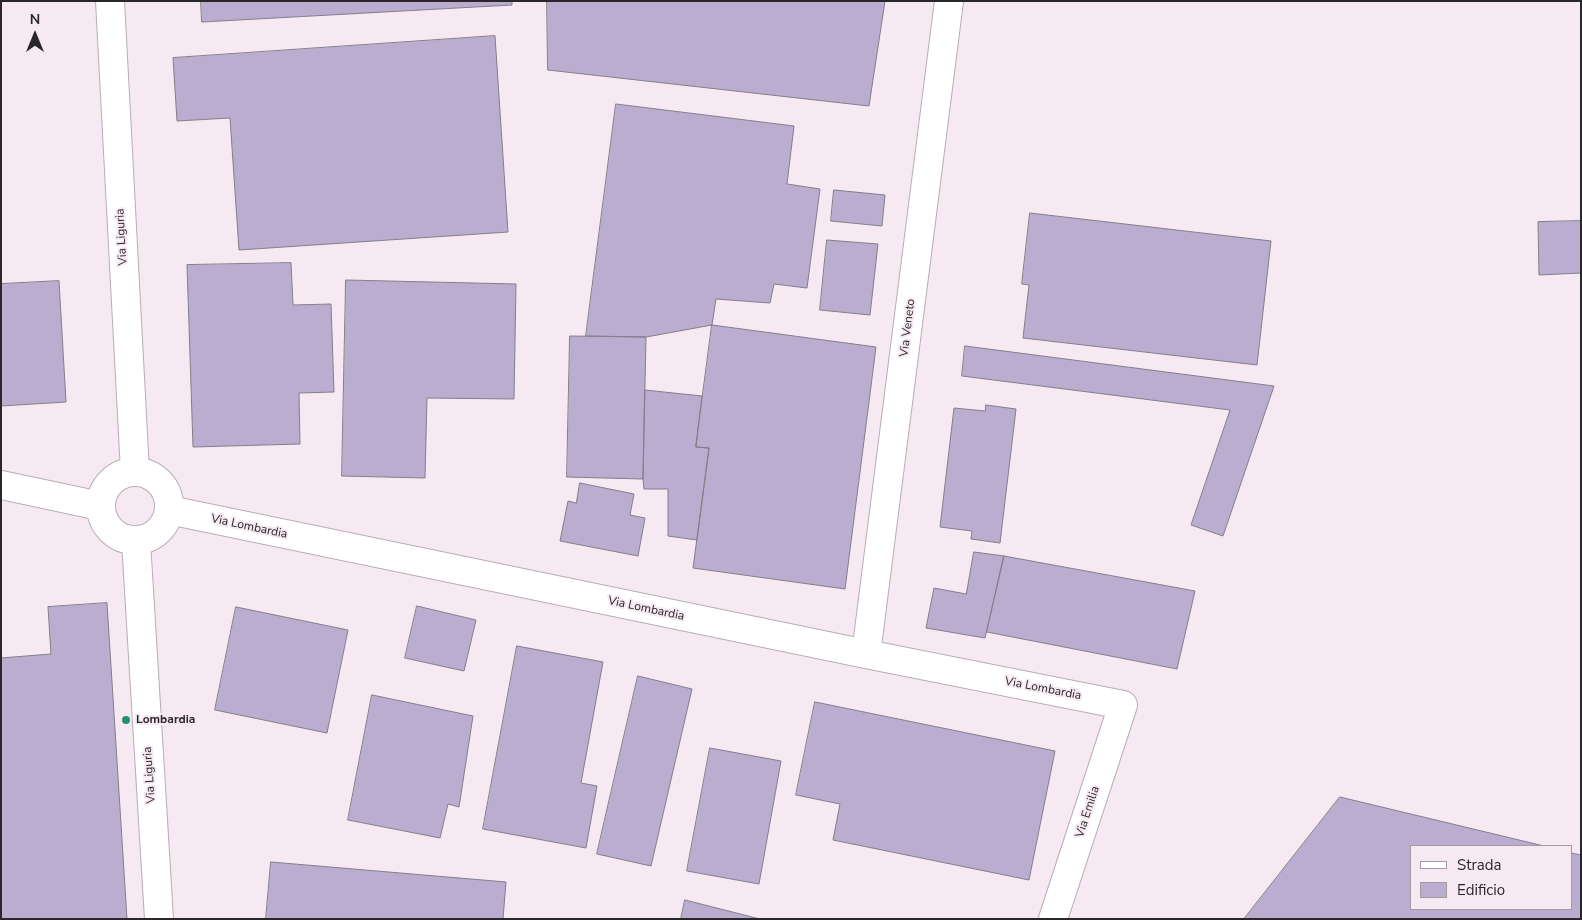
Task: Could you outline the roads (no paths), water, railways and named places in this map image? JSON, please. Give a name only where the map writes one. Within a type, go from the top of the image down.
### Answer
[{"type":"street","name":"Via Liguria","points":[[110,1],[135,472]]},
{"type":"street","name":"Via Veneto","points":[[866,654],[949,1]]},
{"type":"street","points":[[135,472],[146,474],[163,486],[169,502],[167,520],[162,528],[154,535],[136,541],[124,539],[114,533],[107,526],[100,506],[103,494],[109,484],[125,473],[135,472]]},
{"type":"street","points":[[1,486],[100,506]]},
{"type":"street","name":"Via Lombardia","points":[[169,510],[866,654],[1123,705]]},
{"type":"street","name":"Via Liguria","points":[[136,541],[159,919]]},
{"type":"street","name":"Via Emilia","points":[[1053,919],[1123,705]]},
{"type":"place","name":"Lombardia","points":[[126,720]]}]
